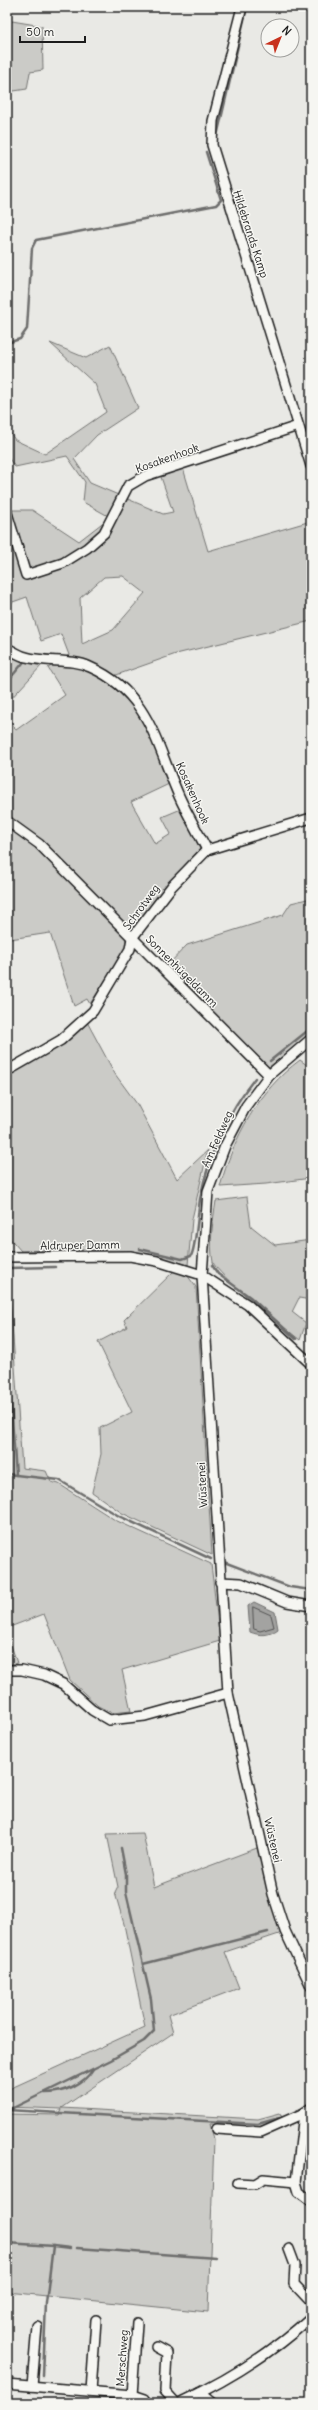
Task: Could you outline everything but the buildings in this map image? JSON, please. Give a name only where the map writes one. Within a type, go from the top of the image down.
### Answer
[{"type":"street","name":"Hildebrands Kamp","points":[[242,7],[212,121],[212,145],[311,466]]},
{"type":"street","name":"Kosakenhook","points":[[7,513],[26,575],[62,563],[87,548],[104,533],[128,486],[145,476],[298,426]]},
{"type":"street","name":"Kosakenhook","points":[[7,648],[26,657],[88,666],[103,673],[119,685],[139,707],[153,729],[179,796],[207,850]]},
{"type":"street","name":"Schrotweg","points":[[7,1071],[61,1040],[93,1011],[130,948],[132,938],[172,886],[207,850],[311,818]]},
{"type":"street","name":"Sonnenhügeldamm","points":[[7,820],[39,844],[269,1075]]},
{"type":"street","name":"Am Feldweg","points":[[202,1275],[208,1191],[225,1146],[246,1106],[269,1075],[311,1039]]},
{"type":"street","name":"Aldruper Damm","points":[[7,1257],[130,1256],[157,1261],[202,1275],[248,1306],[311,1364]]},
{"type":"street","name":"Wüstenei","points":[[202,1275],[228,1693],[273,1894],[286,1932],[311,1986]]},
{"type":"street","points":[[220,1582],[241,1583],[286,1602],[311,1606]]},
{"type":"street","points":[[7,1670],[22,1670],[44,1675],[63,1684],[92,1710],[109,1720],[145,1716],[228,1693]]},
{"type":"street","points":[[217,2129],[261,2132],[308,2111]]},
{"type":"street","points":[[308,2111],[296,2182],[299,2192],[311,2201]]},
{"type":"street","points":[[238,2183],[255,2184],[263,2180],[296,2182]]},
{"type":"street","points":[[289,2249],[295,2265],[294,2284],[311,2302]]},
{"type":"street","points":[[179,2403],[200,2393],[263,2356],[311,2317]]},
{"type":"street","points":[[91,2391],[96,2320]]},
{"type":"street","name":"Merschweg","points":[[132,2395],[137,2323]]},
{"type":"street","points":[[32,2386],[37,2326]]},
{"type":"street","points":[[156,2347],[166,2353],[165,2391],[176,2403]]},
{"type":"street","name":"Merschweg","points":[[7,2384],[132,2395],[144,2398],[146,2403]]},
{"type":"street","points":[[200,2393],[212,2403]]},
{"type":"shaded area","points":[[12,21],[42,26],[43,70],[30,72],[27,89],[7,92],[7,29]]},
{"type":"shaded area","points":[[50,343],[86,358],[110,345],[138,408],[97,435],[74,459],[90,483],[163,514],[173,512],[161,477],[183,468],[208,551],[311,521],[311,621],[176,654],[105,679],[136,709],[151,733],[169,784],[131,802],[155,844],[171,834],[162,817],[181,809],[200,849],[168,883],[132,930],[45,844],[7,816],[7,715],[16,730],[65,695],[48,668],[69,655],[61,634],[41,641],[27,597],[7,604],[7,510],[32,510],[79,541],[110,517],[83,502],[85,482],[67,456],[15,467],[7,456],[7,428],[15,440],[45,454],[106,412],[95,384]],"holes":[[[95,544],[52,572],[42,567],[42,566]],[[123,576],[145,593],[113,630],[82,644],[80,598],[104,577]]]},
{"type":"shaded area","points":[[7,654],[20,661],[42,665],[7,703]]},
{"type":"shaded area","points":[[8,827],[39,850],[126,939],[125,950],[90,1004],[87,999],[74,1006],[50,933],[10,939],[7,948]]},
{"type":"shaded area","points":[[311,898],[311,1034],[269,1067],[166,967],[187,945],[283,915],[291,903]]},
{"type":"shaded area","points":[[86,1020],[115,1074],[137,1104],[177,1179],[208,1150],[192,1219],[188,1265],[147,1255],[105,1251],[21,1251],[7,1235],[7,1076],[59,1047]]},
{"type":"shaded area","points":[[300,1060],[311,1068],[311,1178],[266,1184],[220,1187],[225,1169],[240,1133],[260,1100],[285,1072]]},
{"type":"shaded area","points":[[247,1197],[251,1226],[275,1245],[311,1240],[311,1300],[299,1298],[292,1312],[306,1323],[300,1340],[238,1289],[226,1278],[213,1262],[211,1239],[216,1201]]},
{"type":"shaded area","points":[[8,1264],[22,1468],[46,1471],[51,1482],[59,1484],[115,1520],[211,1564],[220,1641],[122,1670],[131,1711],[112,1713],[98,1706],[70,1680],[44,1614],[7,1628]]},
{"type":"shaded area","points":[[174,1271],[187,1275],[196,1287],[212,1555],[122,1513],[92,1492],[101,1454],[100,1428],[132,1412],[98,1342],[127,1327],[124,1320]]},
{"type":"shaded area","points":[[7,1633],[17,1663],[7,1665]]},
{"type":"shaded area","points":[[143,1833],[154,1887],[257,1848],[282,1933],[225,1952],[239,1988],[168,2015],[173,2033],[62,2108],[258,2119],[280,2113],[282,2118],[260,2127],[210,2124],[214,2139],[208,2312],[7,2292],[7,2114],[59,2115],[62,2109],[7,2107],[7,2090],[145,2027],[124,1924],[115,1893],[118,1887],[107,1834]]},
{"type":"water","points":[[254,1602],[275,1612],[278,1629],[264,1635],[250,1632],[248,1606]]},
{"type":"waterway","points":[[217,136],[247,7]]},
{"type":"waterway","points":[[7,343],[20,339],[27,329],[32,248],[36,240],[216,205],[221,200],[206,152]]},
{"type":"waterway","points":[[7,682],[23,663]]},
{"type":"waterway","points":[[270,1061],[311,1028]]},
{"type":"waterway","points":[[140,1249],[182,1259],[191,1256],[196,1237],[200,1199],[208,1166],[220,1135],[236,1105],[255,1078]]},
{"type":"waterway","points":[[212,1265],[218,1274],[250,1297],[296,1339]]},
{"type":"waterway","points":[[7,1268],[55,1267]]},
{"type":"waterway","points":[[7,1347],[16,1475],[7,1474]]},
{"type":"waterway","points":[[16,1475],[59,1480],[119,1516],[211,1559]]},
{"type":"waterway","points":[[224,1562],[290,1587],[311,1590]]},
{"type":"waterway","points":[[11,2109],[111,2060],[144,2041],[154,2031],[151,1999],[126,1892],[126,1874],[121,1848]]},
{"type":"waterway","points":[[143,1964],[268,1932]]},
{"type":"waterway","points":[[45,2093],[58,2092],[72,2087],[84,2080],[93,2069]]},
{"type":"waterway","points":[[7,2110],[258,2124],[279,2118]]},
{"type":"waterway","points":[[7,2243],[53,2246],[46,2303],[43,2376]]},
{"type":"waterway","points":[[53,2246],[70,2248]]},
{"type":"waterway","points":[[77,2248],[216,2258]]}]
